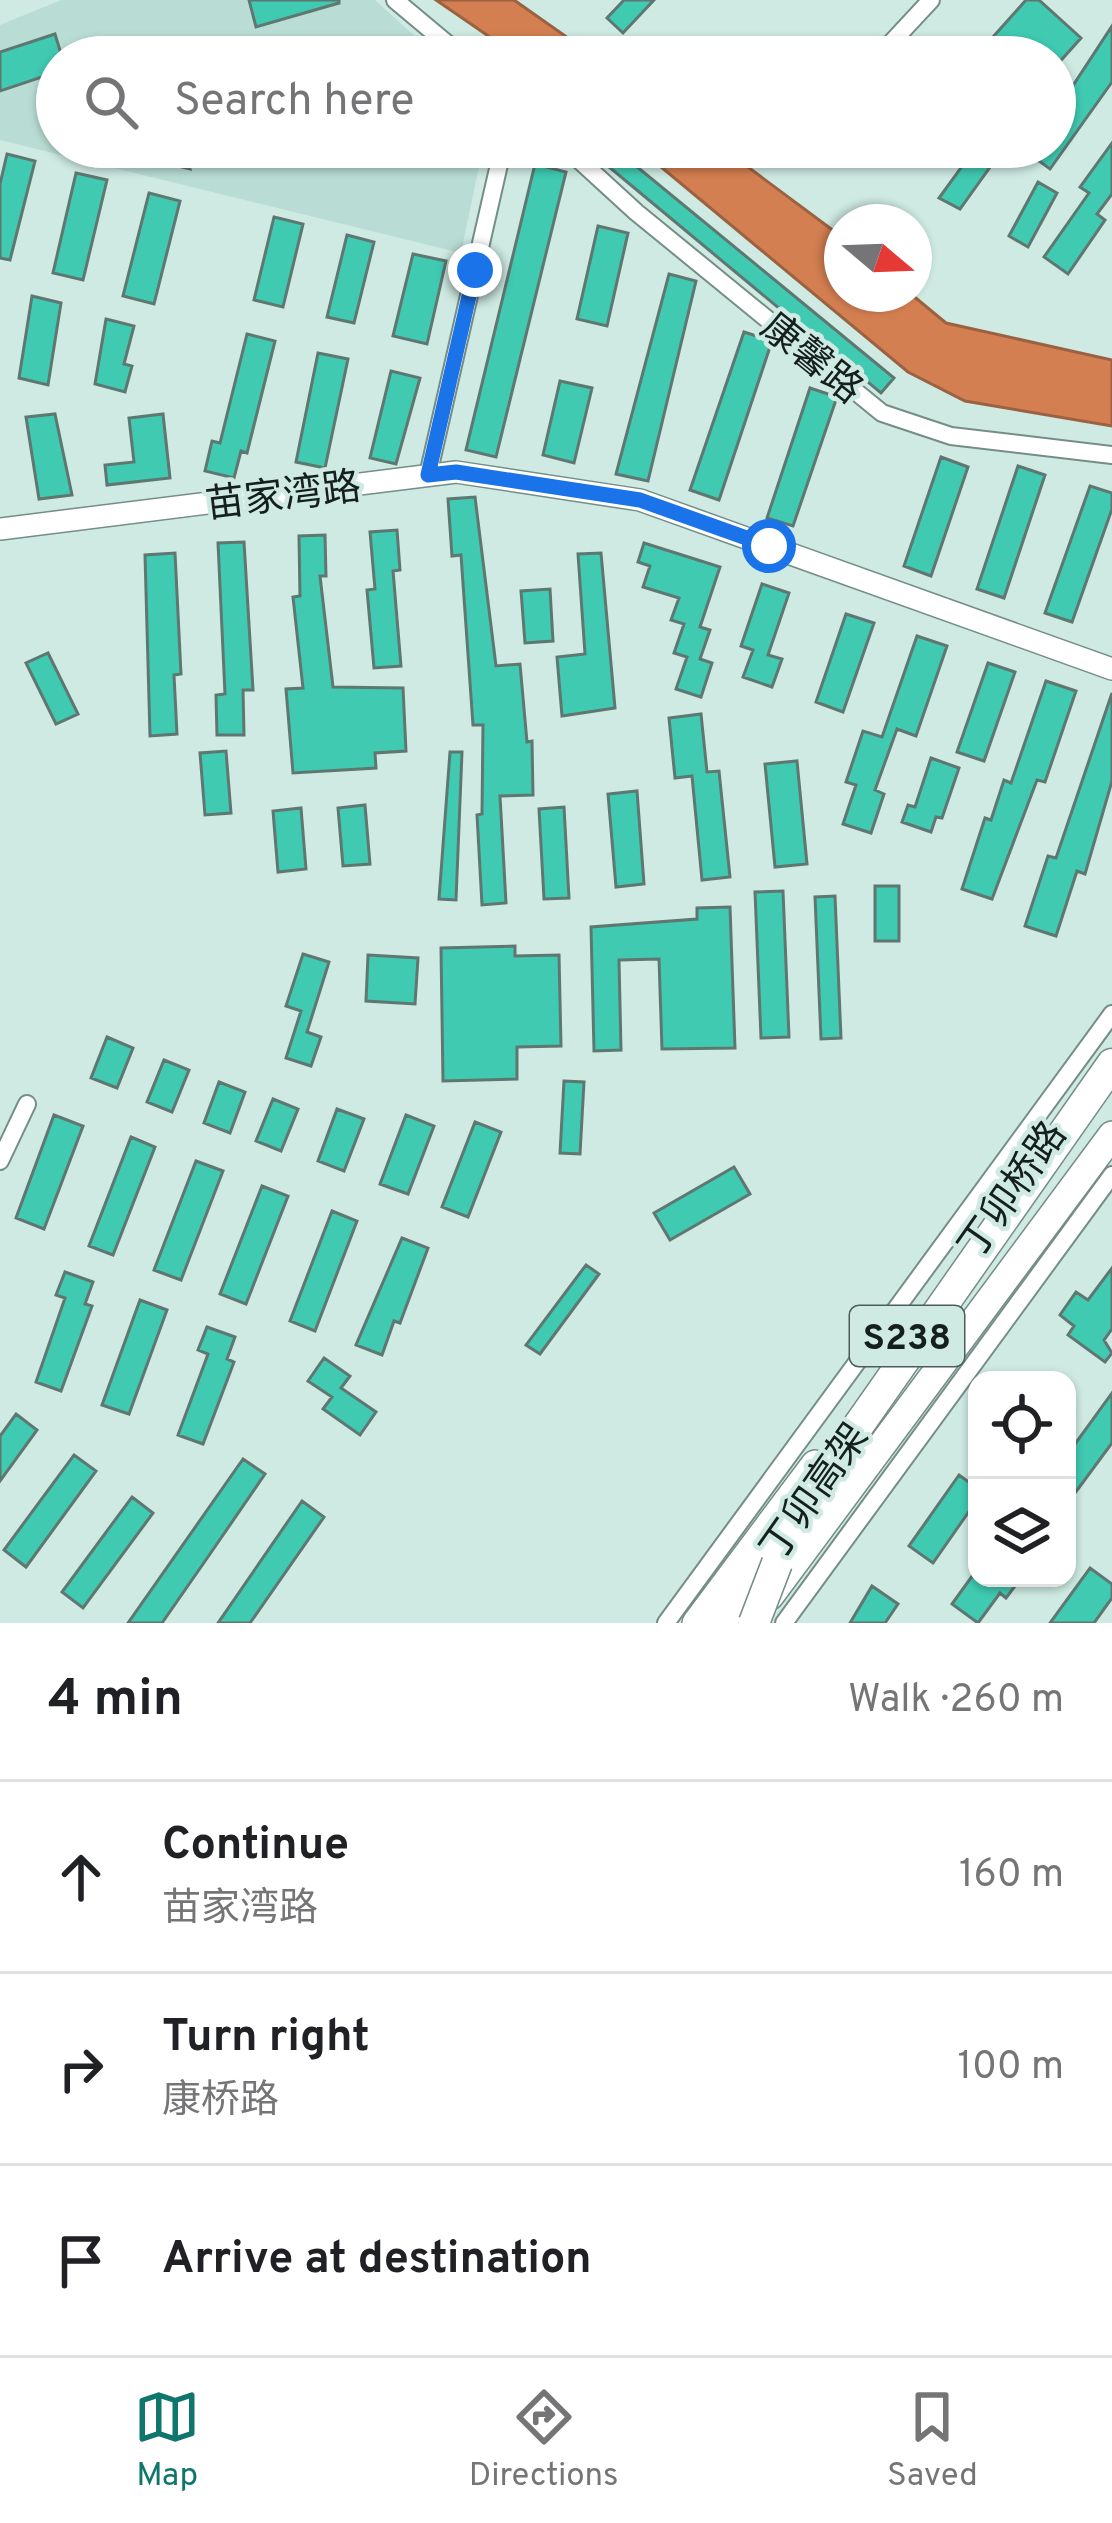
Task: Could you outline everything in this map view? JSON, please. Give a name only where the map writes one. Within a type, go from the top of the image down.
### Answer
[{"type":"highway","name":"丁卯高架","points":[[704,1622],[1112,1064]]},
{"type":"highway","name":"丁卯高架","points":[[737,1623],[1112,1097]]},
{"type":"highway","points":[[752,1623],[777,1563]]},
{"type":"main road","name":"丁卯桥路","points":[[704,1622],[1112,1044]]},
{"type":"main road","name":"丁卯桥路","points":[[752,1623],[1112,1135]]},
{"type":"street","points":[[395,0],[438,36]]},
{"type":"street","points":[[898,36],[931,0]]},
{"type":"street","points":[[428,475],[498,168]]},
{"type":"street","name":"康馨路","points":[[589,168],[882,413],[951,436],[1112,455]]},
{"type":"street","name":"苗家湾路","points":[[0,530],[456,472],[640,500],[1112,669]]},
{"type":"street","points":[[666,1623],[1112,1014]]},
{"type":"street","points":[[0,1161],[27,1104]]},
{"type":"street","points":[[784,1623],[1112,1175]]},
{"type":"shaded area","points":[[61,0],[375,0],[415,36],[36,36],[36,149],[0,140],[0,25]]},
{"type":"shaded area","points":[[436,0],[514,0],[565,36],[488,36]]},
{"type":"shaded area","points":[[114,168],[479,168],[461,253]]},
{"type":"shaded area","points":[[662,168],[749,168],[824,224],[824,302]]},
{"type":"shaded area","points":[[932,311],[946,323],[1112,360],[1112,426],[965,401],[908,372],[836,312]]},
{"type":"building","points":[[249,0],[339,0],[339,3],[256,27]]},
{"type":"building","points":[[624,0],[654,0],[623,33],[607,18]]},
{"type":"building","points":[[1026,0],[1039,0],[1081,38],[1076,44],[1076,36],[994,36]]},
{"type":"building","points":[[1112,26],[1112,82],[1076,133],[1076,81]]},
{"type":"building","points":[[36,40],[36,79],[0,91],[0,52]]},
{"type":"building","points":[[1112,143],[1112,194],[1097,214],[1105,220],[1068,274],[1044,257],[1089,193],[1080,187]]},
{"type":"building","points":[[7,154],[35,161],[10,260],[0,258],[0,184]]},
{"type":"building","points":[[534,168],[566,172],[496,457],[466,450]]},
{"type":"building","points":[[610,168],[639,168],[894,378],[881,393]]},
{"type":"building","points":[[961,168],[989,168],[960,209],[939,198]]},
{"type":"building","points":[[76,173],[107,180],[83,280],[53,273]]},
{"type":"building","points":[[1038,182],[1057,193],[1028,247],[1009,236]]},
{"type":"building","points":[[149,193],[180,201],[154,304],[123,296]]},
{"type":"building","points":[[274,217],[303,224],[283,307],[254,300]]},
{"type":"building","points":[[598,226],[628,233],[607,326],[577,319]]},
{"type":"building","points":[[347,235],[374,242],[354,323],[327,317]]},
{"type":"building","points":[[413,254],[446,261],[427,344],[393,336]]},
{"type":"building","points":[[669,274],[696,281],[648,481],[616,474]]},
{"type":"building","points":[[32,296],[61,303],[48,385],[19,378]]},
{"type":"building","points":[[106,319],[134,326],[124,364],[132,366],[125,392],[95,384]]},
{"type":"building","points":[[744,332],[772,341],[719,500],[690,490]]},
{"type":"building","points":[[247,334],[275,341],[247,453],[241,451],[234,478],[205,471],[212,441],[220,443]]},
{"type":"building","points":[[318,353],[348,359],[325,468],[296,462]]},
{"type":"building","points":[[391,371],[420,378],[396,464],[370,458]]},
{"type":"building","points":[[560,381],[592,388],[574,463],[543,455]]},
{"type":"building","points":[[810,388],[837,397],[793,526],[767,518]]},
{"type":"building","points":[[55,414],[72,495],[39,499],[26,417]]},
{"type":"building","points":[[163,414],[170,478],[107,485],[105,465],[134,462],[129,418]]},
{"type":"building","points":[[941,457],[968,467],[931,576],[904,566]]},
{"type":"building","points":[[1018,466],[1045,475],[1004,598],[977,589]]},
{"type":"building","points":[[1090,486],[1112,493],[1112,509],[1072,622],[1045,613]]},
{"type":"building","points":[[475,497],[496,666],[520,664],[527,742],[532,741],[533,795],[500,796],[506,903],[482,905],[477,815],[482,814],[483,725],[473,725],[461,555],[452,556],[448,499]]},
{"type":"building","points":[[397,530],[400,570],[393,571],[401,666],[374,668],[367,590],[375,589],[370,532]]},
{"type":"building","points":[[325,535],[326,576],[320,576],[333,687],[403,688],[406,751],[375,753],[376,768],[293,773],[286,689],[303,688],[293,597],[300,596],[299,536]]},
{"type":"building","points":[[244,542],[253,690],[243,690],[244,735],[217,735],[216,695],[225,694],[218,543]]},
{"type":"building","points":[[644,543],[720,567],[700,627],[710,630],[700,659],[712,663],[701,697],[676,689],[687,657],[674,653],[684,624],[671,620],[679,598],[643,587],[650,566],[638,562]]},
{"type":"building","points":[[175,553],[181,674],[174,675],[177,734],[150,736],[145,555]]},
{"type":"building","points":[[601,553],[615,708],[562,716],[557,657],[585,654],[578,554]]},
{"type":"building","points":[[762,584],[789,593],[768,655],[782,659],[772,687],[743,677],[753,650],[741,646]]},
{"type":"building","points":[[550,589],[553,641],[525,643],[521,591]]},
{"type":"building","points":[[846,614],[874,623],[843,712],[816,702]]},
{"type":"building","points":[[917,636],[947,646],[916,736],[897,729],[875,790],[884,794],[871,833],[843,824],[856,785],[846,782],[863,731],[882,737]]},
{"type":"building","points":[[48,653],[78,714],[56,724],[26,663]]},
{"type":"building","points":[[988,663],[1015,672],[984,761],[957,752]]},
{"type":"building","points":[[1046,681],[1076,691],[1045,782],[1037,780],[992,899],[962,889],[985,818],[991,820],[1004,780],[1011,783]]},
{"type":"building","points":[[1112,693],[1112,781],[1085,874],[1077,871],[1056,936],[1025,926],[1048,856],[1056,858]]},
{"type":"building","points":[[701,714],[707,772],[719,771],[730,877],[702,880],[692,776],[675,778],[669,718]]},
{"type":"building","points":[[226,751],[231,813],[205,815],[200,753]]},
{"type":"building","points":[[450,752],[462,752],[456,900],[439,899]]},
{"type":"building","points":[[931,758],[959,768],[942,818],[936,817],[931,832],[902,822],[908,805],[915,807]]},
{"type":"building","points":[[797,761],[807,864],[775,867],[765,764]]},
{"type":"building","points":[[637,791],[644,884],[616,887],[608,794]]},
{"type":"building","points":[[365,805],[370,864],[343,866],[338,808]]},
{"type":"building","points":[[564,807],[569,898],[544,899],[539,809]]},
{"type":"building","points":[[301,808],[306,869],[278,872],[273,811]]},
{"type":"building","points":[[875,886],[899,886],[899,941],[875,941]]},
{"type":"building","points":[[783,891],[789,1037],[761,1038],[755,892]]},
{"type":"building","points":[[835,896],[841,1038],[821,1039],[815,897]]},
{"type":"building","points":[[730,907],[735,1048],[662,1049],[659,959],[619,960],[621,1050],[594,1051],[591,927],[697,919],[697,908]]},
{"type":"building","points":[[515,946],[515,956],[559,955],[561,1046],[517,1047],[517,1079],[443,1081],[441,948]]},
{"type":"building","points":[[303,954],[329,962],[307,1032],[321,1037],[311,1066],[286,1058],[301,1011],[286,1006]]},
{"type":"building","points":[[368,955],[418,958],[415,1004],[366,1001]]},
{"type":"building","points":[[107,1037],[133,1048],[117,1088],[91,1078]]},
{"type":"building","points":[[164,1060],[189,1070],[172,1112],[147,1102]]},
{"type":"building","points":[[564,1081],[584,1082],[580,1154],[560,1153]]},
{"type":"building","points":[[219,1082],[245,1092],[230,1133],[204,1123]]},
{"type":"building","points":[[273,1099],[298,1109],[281,1151],[256,1141]]},
{"type":"building","points":[[337,1109],[364,1119],[344,1171],[318,1161]]},
{"type":"building","points":[[54,1115],[83,1126],[44,1229],[16,1218]]},
{"type":"building","points":[[406,1115],[434,1126],[408,1194],[380,1184]]},
{"type":"building","points":[[475,1122],[501,1132],[468,1217],[442,1207]]},
{"type":"building","points":[[131,1137],[155,1147],[113,1255],[89,1246]]},
{"type":"building","points":[[196,1161],[223,1171],[181,1280],[154,1270]]},
{"type":"building","points":[[734,1167],[750,1194],[670,1240],[654,1213]]},
{"type":"building","points":[[262,1186],[288,1196],[246,1304],[220,1294]]},
{"type":"building","points":[[332,1211],[357,1221],[315,1331],[290,1321]]},
{"type":"building","points":[[402,1238],[428,1248],[400,1323],[394,1321],[382,1355],[356,1345]]},
{"type":"building","points":[[586,1265],[599,1274],[540,1354],[526,1345]]},
{"type":"building","points":[[1112,1268],[1112,1329],[1104,1340],[1112,1353],[1105,1362],[1068,1335],[1074,1326],[1060,1315],[1076,1292],[1088,1300]]},
{"type":"building","points":[[65,1272],[93,1282],[85,1304],[92,1306],[61,1391],[36,1382],[65,1298],[56,1295]]},
{"type":"building","points":[[140,1300],[167,1310],[129,1414],[102,1405]]},
{"type":"building","points":[[207,1327],[235,1337],[227,1359],[234,1362],[203,1444],[178,1435],[208,1354],[198,1350]]},
{"type":"building","points":[[324,1358],[350,1376],[341,1388],[376,1412],[360,1435],[323,1409],[332,1397],[308,1381]]},
{"type":"building","points":[[1112,1393],[1112,1443],[1076,1492],[1076,1443]]},
{"type":"building","points":[[16,1414],[37,1430],[0,1481],[0,1436]]},
{"type":"building","points":[[74,1455],[96,1471],[26,1567],[4,1550]]},
{"type":"building","points":[[243,1459],[265,1474],[162,1623],[128,1623]]},
{"type":"building","points":[[959,1475],[968,1482],[968,1513],[933,1563],[909,1546]]},
{"type":"building","points":[[132,1497],[153,1513],[83,1608],[62,1592]]},
{"type":"building","points":[[302,1501],[324,1517],[250,1623],[218,1623]]},
{"type":"building","points":[[1090,1568],[1112,1584],[1112,1598],[1094,1623],[1050,1623]]},
{"type":"building","points":[[968,1582],[968,1587],[1014,1587],[1006,1598],[1000,1593],[978,1623],[952,1604]]},
{"type":"building","points":[[872,1586],[898,1604],[885,1623],[850,1623]]},
{"type":"route","points":[[475,270],[428,475],[456,472],[640,500],[769,546]]}]
